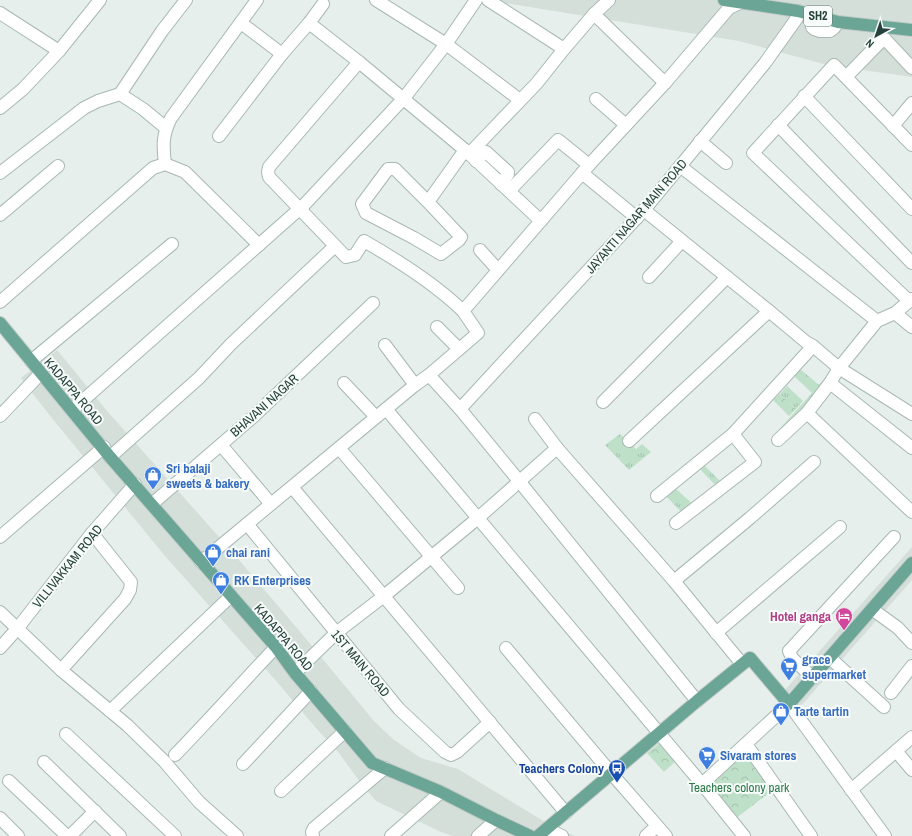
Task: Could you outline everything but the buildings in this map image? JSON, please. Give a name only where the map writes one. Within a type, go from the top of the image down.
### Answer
[{"type":"main road","name":"SH2","points":[[724,0],[798,11],[887,33],[912,30]]},
{"type":"main road","name":"KADAPPA ROAD","points":[[0,323],[107,452],[276,647],[295,673],[372,763],[441,792],[530,836]]},
{"type":"main road","points":[[543,832],[750,658],[789,704],[912,563]]},
{"type":"street","points":[[0,108],[23,89],[59,51],[100,0]]},
{"type":"street","points":[[0,174],[84,108],[120,94],[162,30],[186,0]]},
{"type":"street","points":[[165,164],[162,145],[166,128],[171,118],[257,0]]},
{"type":"street","points":[[376,0],[446,44],[520,100]]},
{"type":"street","points":[[72,410],[300,209],[404,98],[446,44],[476,0]]},
{"type":"street","points":[[488,0],[564,49]]},
{"type":"street","points":[[428,202],[537,83],[594,14],[609,0]]},
{"type":"street","points":[[463,311],[585,169],[664,83],[729,8],[742,2]]},
{"type":"street","points":[[219,136],[282,54],[309,23],[323,4]]},
{"type":"street","name":"JAYANTI NAGAR MAIN ROAD","points":[[460,409],[641,214],[765,63],[797,18],[798,11]]},
{"type":"street","points":[[0,13],[59,51]]},
{"type":"street","points":[[594,14],[664,83]]},
{"type":"street","points":[[240,23],[282,54]]},
{"type":"street","points":[[309,23],[404,98],[470,155],[541,221]]},
{"type":"street","points":[[846,77],[887,33],[912,68]]},
{"type":"street","points":[[201,562],[478,333],[463,311],[450,298],[375,247],[364,241],[355,255],[348,258],[343,255],[269,177],[269,167],[359,62]]},
{"type":"street","points":[[778,440],[806,413],[830,384],[839,368],[877,321],[895,313],[911,300],[753,153],[834,65],[912,145]]},
{"type":"street","points":[[120,94],[166,128]]},
{"type":"street","points":[[804,96],[912,209]]},
{"type":"street","points":[[596,99],[626,125]]},
{"type":"street","points":[[893,126],[912,103]]},
{"type":"street","points":[[778,125],[912,263]]},
{"type":"street","points":[[505,188],[558,140],[585,169],[641,214],[682,241],[839,368],[912,414]]},
{"type":"street","points":[[700,141],[726,162]]},
{"type":"street","points":[[0,302],[153,168],[165,164],[185,172],[259,245]]},
{"type":"street","points":[[0,215],[58,166]]},
{"type":"street","points":[[680,166],[877,321]]},
{"type":"street","points":[[388,169],[395,169],[428,202],[460,237],[459,240],[441,254],[366,213],[362,204],[388,169]]},
{"type":"street","points":[[649,277],[682,241]]},
{"type":"street","points":[[31,361],[172,244]]},
{"type":"street","points":[[0,536],[199,378],[231,344],[335,246]]},
{"type":"street","points":[[480,250],[498,270]]},
{"type":"street","points":[[603,402],[727,277]]},
{"type":"street","name":"BHAVANI NAGAR","points":[[152,504],[254,416],[373,303]]},
{"type":"street","points":[[629,441],[770,311]]},
{"type":"street","points":[[895,313],[912,327]]},
{"type":"street","points":[[437,327],[459,348]]},
{"type":"street","points":[[385,345],[415,385]]},
{"type":"street","points":[[657,496],[733,434],[813,346]]},
{"type":"street","points":[[0,416],[41,373]]},
{"type":"street","points":[[429,375],[460,409],[697,701]]},
{"type":"street","points":[[344,383],[376,417]]},
{"type":"street","points":[[830,384],[912,448]]},
{"type":"street","points":[[386,409],[702,784],[744,836]]},
{"type":"street","points":[[806,413],[912,512]]},
{"type":"street","points":[[535,419],[557,448],[674,581],[742,664]]},
{"type":"street","points":[[676,523],[755,462],[733,434]]},
{"type":"street","points":[[221,444],[271,504]]},
{"type":"street","points":[[340,448],[458,588]]},
{"type":"street","points":[[295,673],[336,633],[384,596],[478,518],[557,448]]},
{"type":"street","points":[[674,581],[750,518],[814,462]]},
{"type":"street","name":"VILLIVAKKAM ROAD","points":[[0,648],[92,533],[135,484]]},
{"type":"street","points":[[292,486],[566,813]]},
{"type":"street","name":"1ST MAIN ROAD","points":[[246,524],[399,709],[445,752],[451,754],[457,752],[490,722]]},
{"type":"street","points":[[716,633],[840,527]]},
{"type":"street","points":[[61,670],[125,600],[130,590],[131,582],[92,533]]},
{"type":"street","points":[[813,678],[792,658],[789,651],[894,537]]},
{"type":"street","points":[[110,711],[231,596]]},
{"type":"street","points":[[872,609],[898,628],[912,643]]},
{"type":"street","points":[[0,612],[16,629],[61,670],[127,725],[164,761],[199,802],[237,836]]},
{"type":"street","points":[[175,755],[219,706],[276,647]]},
{"type":"street","points":[[506,648],[666,836]]},
{"type":"street","points":[[830,658],[884,707]]},
{"type":"street","points":[[890,693],[912,666]]},
{"type":"street","points":[[243,764],[311,692]]},
{"type":"street","points":[[702,784],[789,704],[885,836]]},
{"type":"street","points":[[281,791],[345,730]]},
{"type":"street","points":[[66,734],[175,836]]},
{"type":"street","points":[[851,790],[912,737]]},
{"type":"street","points":[[746,744],[811,836]]},
{"type":"street","points":[[896,751],[912,770]]},
{"type":"street","points":[[44,762],[120,836]]},
{"type":"street","points":[[313,836],[312,832],[314,828],[385,768]]},
{"type":"street","points":[[4,777],[69,836],[95,811]]},
{"type":"street","points":[[391,836],[441,792]]},
{"type":"street","points":[[0,818],[18,836]]},
{"type":"street","points":[[478,836],[496,820]]},
{"type":"street","points":[[646,836],[657,826]]},
{"type":"street","points":[[543,832],[562,836]]},
{"type":"shaded area","points":[[487,0],[912,0],[912,77],[827,65],[739,41]]},
{"type":"shaded area","points":[[57,350],[108,412],[227,546],[374,721],[394,740],[421,758],[458,769],[555,828],[575,836],[453,836],[441,832],[376,801],[339,753],[165,556],[21,378]]},
{"type":"shaded area","points":[[912,547],[912,580],[800,707],[785,690]]},
{"type":"green space","points":[[834,367],[829,383],[777,439],[774,435],[812,393],[794,376],[800,369],[819,385]]},
{"type":"green space","points":[[787,386],[803,401],[796,409],[780,394]]},
{"type":"green space","points":[[780,394],[796,409],[789,416],[773,400]]},
{"type":"green space","points":[[620,434],[636,449],[642,444],[651,452],[629,470],[605,445]]},
{"type":"green space","points":[[704,465],[722,483],[717,487],[699,468]]},
{"type":"green space","points":[[675,488],[694,505],[683,514],[666,496]]},
{"type":"green space","points":[[661,742],[677,760],[664,772],[647,753]]},
{"type":"green space","name":"Teachers colony park","points":[[745,749],[774,789],[735,819],[707,785]]},
{"type":"place","name":"Sri balaji sweets & bakery","points":[[153,490]]},
{"type":"place","name":"chai rani","points":[[213,567]]},
{"type":"place","name":"RK Enterprises","points":[[221,595]]},
{"type":"place","name":"Hotel ganga","points":[[844,631]]},
{"type":"place","name":"grace supermarket","points":[[789,681]]},
{"type":"place","name":"Tarte tartin","points":[[781,726]]},
{"type":"place","name":"Sivaram stores","points":[[707,770]]},
{"type":"place","name":"Teachers Colony","points":[[617,783]]}]
